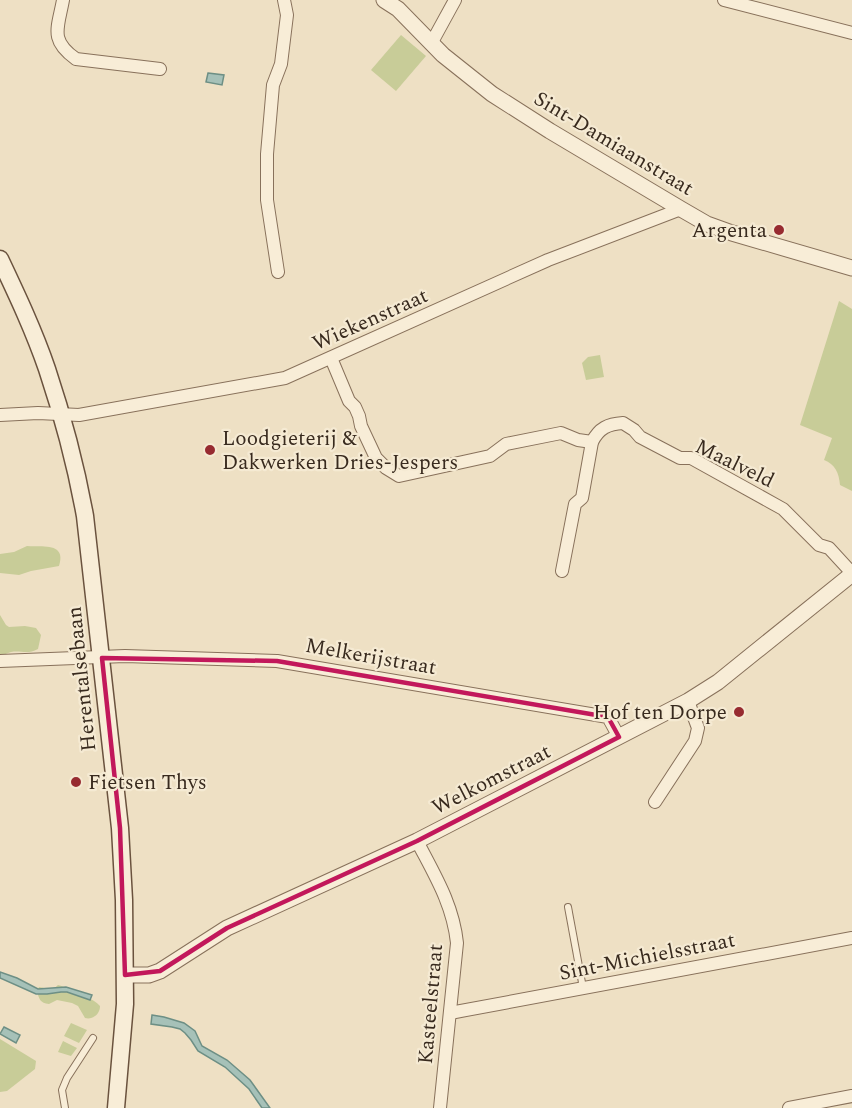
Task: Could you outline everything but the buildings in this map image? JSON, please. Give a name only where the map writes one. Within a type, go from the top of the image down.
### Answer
[{"type":"main road","name":"Herentalsebaan","points":[[0,259],[47,368],[76,467],[86,516],[120,828],[124,900],[125,1004],[116,1108]]},
{"type":"street","points":[[63,0],[57,29],[58,42],[66,52],[76,58],[160,69]]},
{"type":"street","points":[[278,272],[267,200],[267,154],[273,85],[281,64],[286,15],[284,0]]},
{"type":"street","name":"Sint-Damiaanstraat","points":[[384,0],[398,9],[443,55],[492,94],[707,224],[852,268]]},
{"type":"street","points":[[432,42],[455,0]]},
{"type":"street","points":[[724,0],[852,33]]},
{"type":"street","name":"Wiekenstraat","points":[[0,415],[38,413],[79,415],[285,378],[548,260],[681,209]]},
{"type":"street","points":[[331,358],[376,458],[399,476],[490,456],[506,444],[561,433],[578,440],[592,442],[582,498],[574,504],[562,571]]},
{"type":"street","name":"Maalveld","points":[[592,442],[596,434],[604,427],[623,423],[640,437],[680,458],[691,458],[783,509],[819,545],[829,548],[852,573]]},
{"type":"street","name":"Welkomstraat","points":[[125,975],[149,975],[160,971],[227,928],[417,841],[688,701],[718,682],[852,573]]},
{"type":"street","name":"Melkerijstraat","points":[[102,658],[125,656],[278,660],[608,717],[619,737]]},
{"type":"street","points":[[0,661],[102,658]]},
{"type":"street","points":[[655,802],[695,741],[698,728],[688,701]]},
{"type":"street","name":"Kasteelstraat","points":[[417,841],[446,896],[456,929],[457,943],[440,1108]]},
{"type":"street","name":"Sint-Michielsstraat","points":[[450,1013],[852,938]]},
{"type":"street","points":[[789,1108],[852,1096]]},
{"type":"lane","points":[[568,907],[583,988]]},
{"type":"lane","points":[[64,1108],[62,1090],[67,1078],[93,1038]]},
{"type":"highlighted area","points":[[102,658],[277,661],[608,717],[619,737],[417,841],[227,928],[160,971],[125,975],[120,828]]},
{"type":"green space","points":[[401,35],[426,56],[396,91],[371,70]]},
{"type":"green space","points":[[839,301],[852,309],[852,491],[840,485],[836,469],[824,460],[832,438],[800,425]]},
{"type":"green space","points":[[600,355],[604,377],[586,380],[582,363],[588,357]]},
{"type":"green space","points":[[27,546],[46,546],[56,549],[61,558],[59,566],[19,575],[0,573],[0,554],[14,552]]},
{"type":"green space","points":[[0,615],[9,627],[36,628],[41,635],[38,649],[31,652],[11,652],[0,656]]},
{"type":"green space","points":[[58,985],[97,1003],[100,1009],[97,1014],[91,1018],[85,1018],[78,1006],[72,1003],[57,1000],[49,1004],[40,1000],[37,991],[39,987],[51,989]]},
{"type":"green space","points":[[71,1023],[87,1030],[79,1043],[64,1036]]},
{"type":"green space","points":[[0,1039],[36,1061],[35,1069],[7,1091],[0,1092]]},
{"type":"green space","points":[[63,1041],[77,1048],[71,1056],[58,1052]]},
{"type":"water","points":[[208,73],[224,75],[222,85],[206,82]]},
{"type":"water","points":[[0,972],[38,989],[66,987],[92,995],[90,1000],[67,992],[36,994],[0,978]]},
{"type":"water","points":[[152,1015],[184,1023],[195,1031],[202,1046],[227,1060],[250,1080],[270,1108],[262,1108],[249,1089],[225,1067],[198,1051],[180,1029],[151,1024]]},
{"type":"water","points":[[4,1027],[20,1035],[16,1043],[0,1034]]},
{"type":"place","name":"Argenta","points":[[779,230]]},
{"type":"place","name":"Loodgieterij & Dakwerken Dries-Jespers","points":[[210,450]]},
{"type":"place","name":"Hof ten Dorpe","points":[[739,712]]},
{"type":"place","name":"Fietsen Thys","points":[[76,782]]}]
